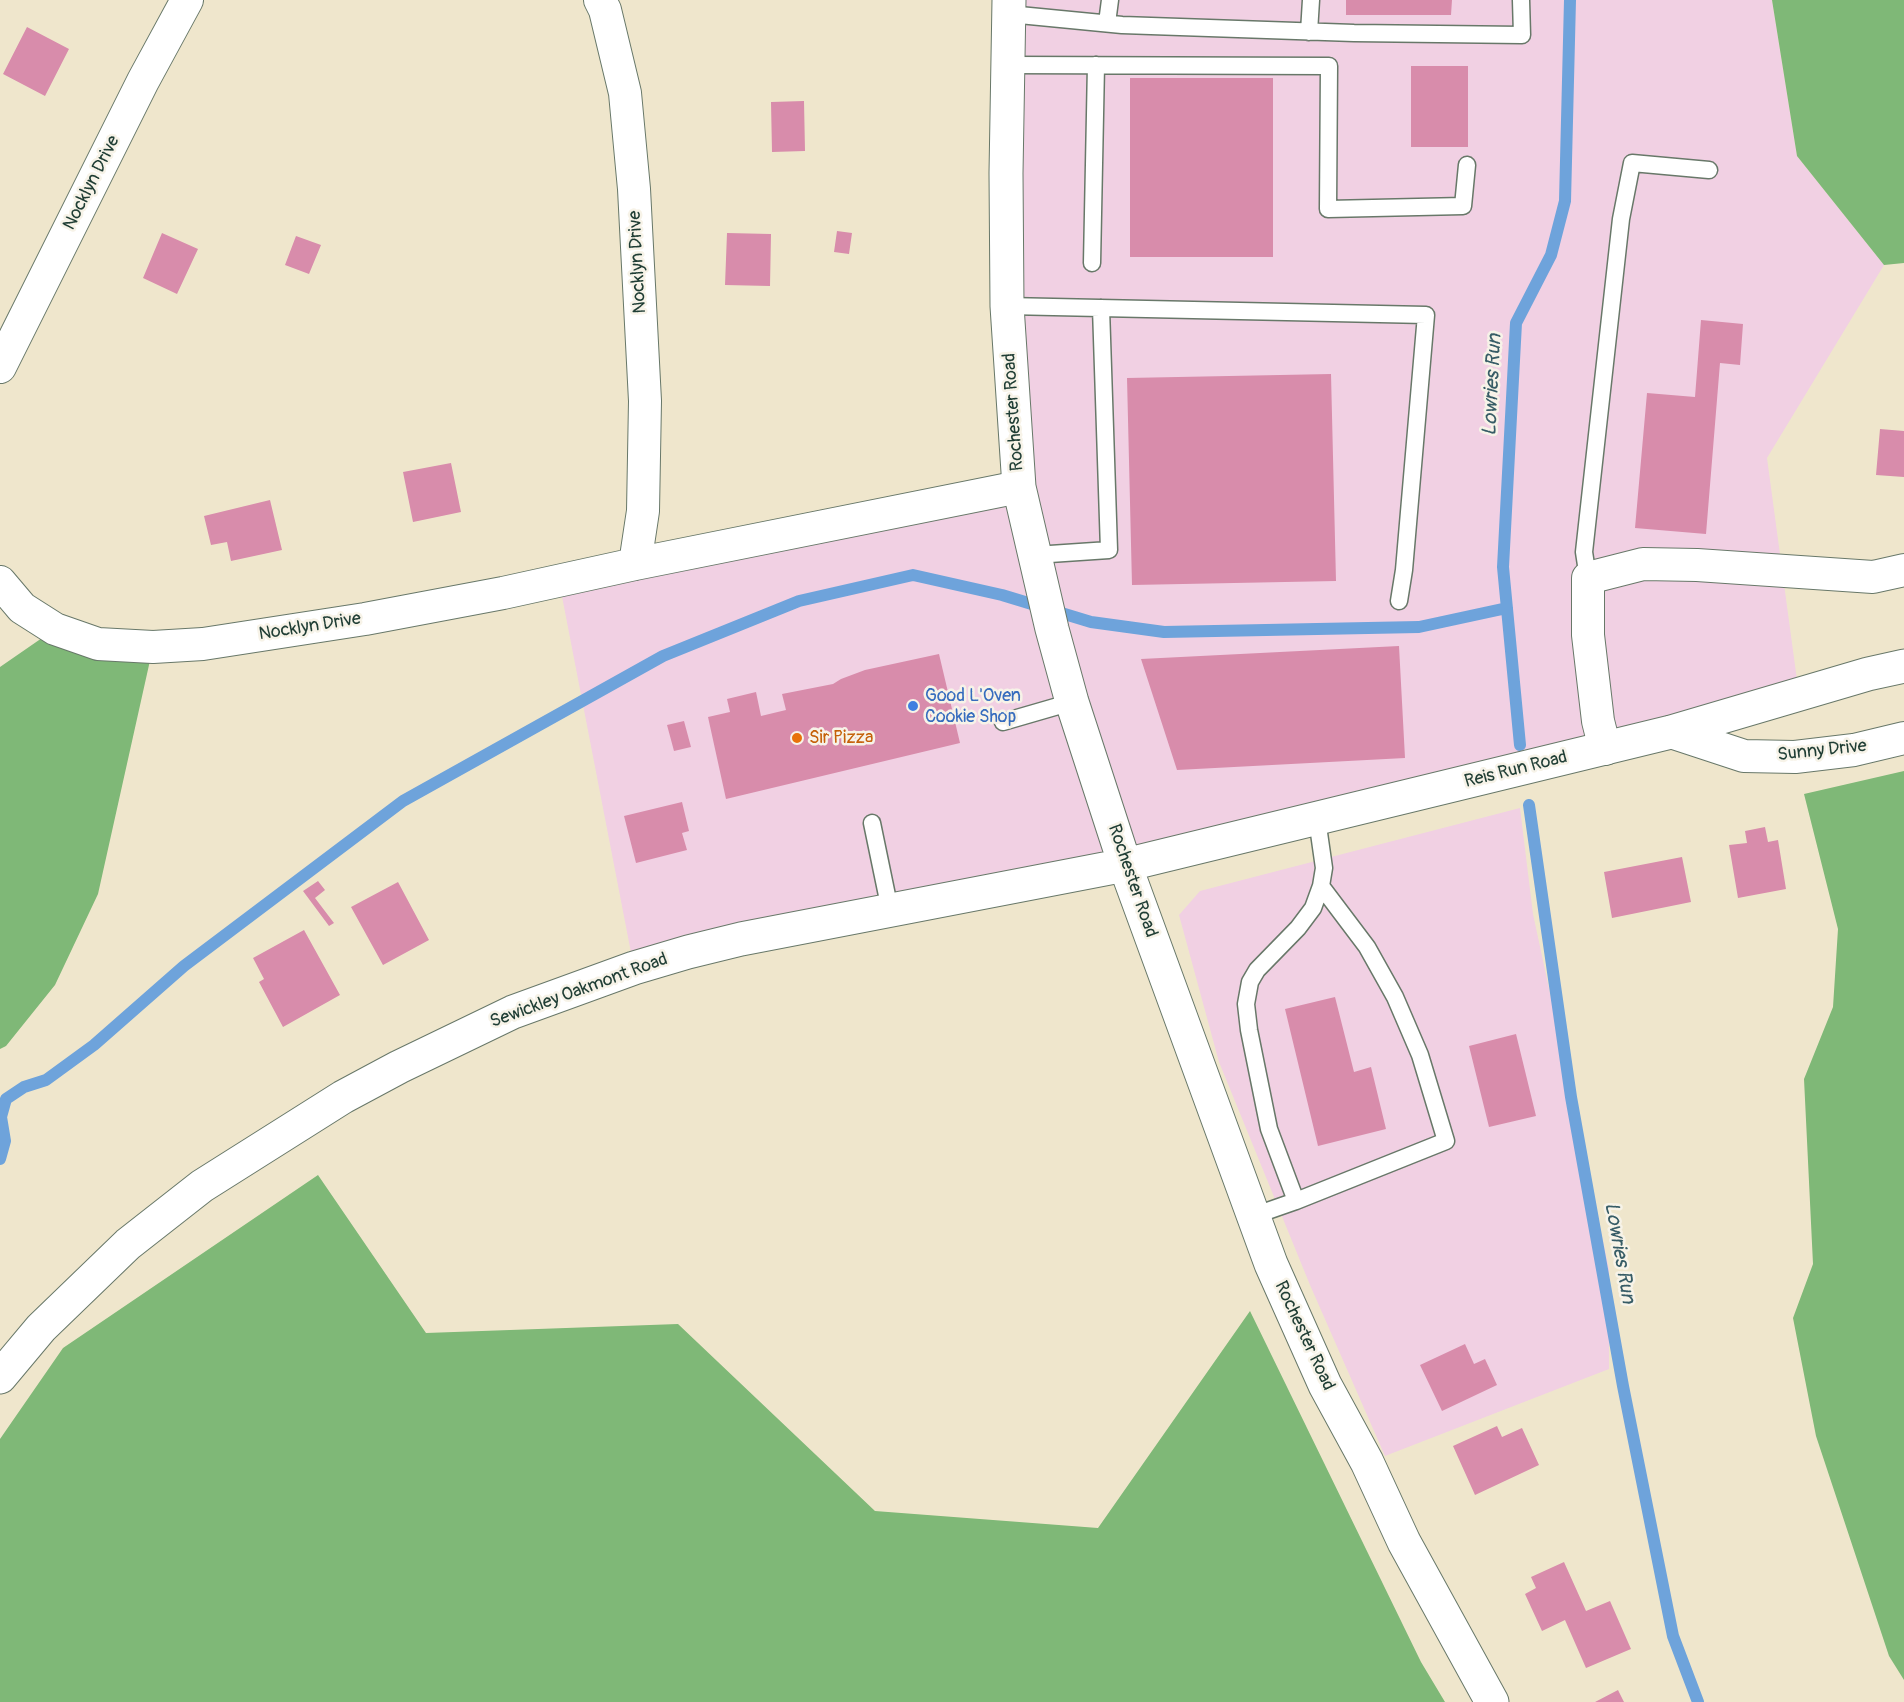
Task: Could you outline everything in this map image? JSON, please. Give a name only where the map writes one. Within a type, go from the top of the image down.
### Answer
[{"type":"main road","name":"Rochester Road","points":[[1009,7],[1006,173],[1007,306],[1018,487],[1052,630],[1072,702],[1125,865],[1271,1264],[1325,1385],[1367,1462],[1404,1542],[1492,1702]]},
{"type":"main road","name":"Reis Run Road","points":[[1125,865],[1605,749],[1868,674],[1904,666]]},
{"type":"main road","name":"Sewickley Oakmont Road","points":[[0,1377],[41,1328],[128,1244],[202,1186],[343,1097],[513,1012],[634,968],[741,939],[1125,865]]},
{"type":"street","name":"Nocklyn Drive","points":[[0,367],[143,81],[187,0]]},
{"type":"street","name":"Nocklyn Drive","points":[[600,0],[605,10],[625,93],[634,189],[645,401],[643,511],[635,564]]},
{"type":"street","name":"Nocklyn Drive","points":[[0,582],[22,608],[55,629],[98,644],[153,647],[203,644],[365,619],[503,593],[1018,487]]},
{"type":"street","points":[[1605,749],[1598,721],[1588,634],[1588,578],[1643,564],[1697,565],[1873,577],[1904,570]]},
{"type":"street","name":"Sunny Drive","points":[[1671,732],[1744,756],[1795,757],[1854,750],[1904,738]]},
{"type":"lane","points":[[1107,23],[1110,0]]},
{"type":"lane","points":[[1309,32],[1311,0]]},
{"type":"lane","points":[[1009,7],[1107,23],[1309,32],[1522,35],[1521,0]]},
{"type":"lane","points":[[1008,65],[1329,66],[1328,209],[1463,206],[1467,165]]},
{"type":"lane","points":[[1092,263],[1096,65]]},
{"type":"lane","points":[[1588,578],[1584,552],[1621,219],[1632,163],[1709,170]]},
{"type":"lane","points":[[1007,306],[1426,315],[1404,570],[1399,600]]},
{"type":"lane","points":[[1035,555],[1110,549],[1101,308]]},
{"type":"lane","points":[[1003,722],[1072,702]]},
{"type":"lane","points":[[1296,1201],[1269,1129],[1253,1053],[1246,1004],[1250,982],[1257,970],[1298,928],[1313,908],[1322,886],[1324,868],[1317,819]]},
{"type":"lane","points":[[872,823],[891,910]]},
{"type":"lane","points":[[1253,1216],[1446,1141],[1420,1055],[1395,997],[1367,946],[1322,886]]},
{"type":"shaded area","points":[[1009,0],[1772,0],[1797,156],[1884,265],[1767,458],[1799,695],[634,968],[559,581],[1018,487]]},
{"type":"shaded area","points":[[1520,808],[1533,914],[1609,1269],[1609,1369],[1385,1456],[1310,1285],[1219,1062],[1179,915],[1200,891]]},
{"type":"green space","points":[[1772,0],[1904,0],[1904,263],[1884,265],[1797,156]]},
{"type":"green space","points":[[55,629],[153,647],[98,894],[55,985],[6,1046],[0,1049],[0,667]]},
{"type":"green space","points":[[1904,771],[1904,1680],[1889,1656],[1816,1436],[1793,1318],[1813,1264],[1804,1079],[1833,1007],[1838,929],[1804,794]]},
{"type":"green space","points":[[318,1175],[426,1333],[678,1324],[875,1511],[1098,1528],[1250,1311],[1421,1662],[1445,1702],[0,1702],[0,1439],[63,1348]]},
{"type":"building","points":[[1346,0],[1452,0],[1451,15],[1346,15]]},
{"type":"building","points":[[27,27],[69,49],[45,96],[3,74]]},
{"type":"building","points":[[1411,66],[1468,66],[1468,147],[1411,147]]},
{"type":"building","points":[[1130,78],[1273,78],[1273,257],[1130,257]]},
{"type":"building","points":[[804,101],[805,151],[772,152],[771,102]]},
{"type":"building","points":[[837,231],[852,233],[849,254],[834,252]]},
{"type":"building","points":[[162,233],[198,249],[177,294],[143,278]]},
{"type":"building","points":[[727,233],[771,234],[770,286],[725,285]]},
{"type":"building","points":[[296,236],[321,245],[309,274],[285,265]]},
{"type":"building","points":[[1701,320],[1743,324],[1740,365],[1720,363],[1706,534],[1635,528],[1647,393],[1695,397]]},
{"type":"building","points":[[1331,374],[1336,581],[1132,585],[1127,378]]},
{"type":"building","points":[[1880,429],[1904,431],[1904,477],[1876,475]]},
{"type":"building","points":[[451,463],[461,512],[413,522],[403,472]]},
{"type":"building","points":[[270,500],[282,550],[231,561],[227,542],[211,545],[204,516]]},
{"type":"building","points":[[1399,646],[1405,758],[1177,770],[1141,659]]},
{"type":"building","name":"Sir Pizza","points":[[939,654],[960,743],[726,799],[708,717],[730,712],[727,699],[756,692],[761,716],[786,710],[782,694],[833,684],[865,670]]},
{"type":"building","points":[[684,721],[691,747],[674,751],[667,725]]},
{"type":"building","points":[[682,802],[689,831],[682,833],[687,850],[636,863],[624,816]]},
{"type":"building","points":[[1765,827],[1768,842],[1778,840],[1786,889],[1738,898],[1729,845],[1747,843],[1745,831]]},
{"type":"building","points":[[1682,857],[1691,902],[1612,918],[1604,872]]},
{"type":"building","points":[[318,881],[325,890],[315,898],[334,923],[329,926],[303,891]]},
{"type":"building","points":[[398,882],[429,940],[383,965],[351,907]]},
{"type":"building","points":[[304,930],[340,995],[283,1027],[259,982],[264,979],[253,958]]},
{"type":"building","points":[[1335,997],[1354,1072],[1371,1067],[1386,1129],[1318,1146],[1285,1009]]},
{"type":"building","points":[[1516,1034],[1536,1116],[1489,1127],[1469,1046]]},
{"type":"building","points":[[1465,1344],[1474,1364],[1485,1359],[1497,1385],[1442,1411],[1420,1365]]},
{"type":"building","points":[[1497,1426],[1502,1437],[1522,1428],[1539,1465],[1475,1495],[1453,1446]]},
{"type":"building","points":[[1564,1562],[1586,1611],[1610,1601],[1631,1649],[1586,1668],[1565,1620],[1542,1631],[1525,1594],[1536,1588],[1531,1577]]},
{"type":"building","points":[[1618,1690],[1624,1702],[1595,1702]]},
{"type":"waterway","name":"Lowries Run","points":[[1520,745],[1503,567],[1516,323],[1551,255],[1565,201],[1570,0]]},
{"type":"waterway","points":[[0,1159],[5,1141],[1,1117],[6,1099],[24,1087],[46,1080],[94,1045],[184,966],[403,801],[663,656],[799,601],[913,575],[1002,595],[1091,622],[1164,632],[1419,627],[1507,608]]},
{"type":"waterway","name":"Lowries Run","points":[[1529,805],[1571,1097],[1623,1386],[1673,1636],[1698,1702]]},
{"type":"place","name":"Good L'Oven Cookie Shop","points":[[913,706]]},
{"type":"place","name":"Sir Pizza","points":[[797,738]]}]
